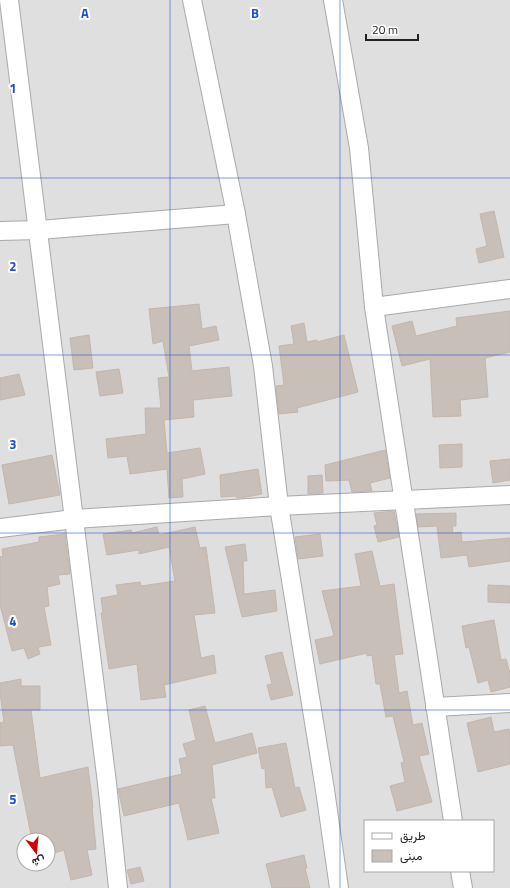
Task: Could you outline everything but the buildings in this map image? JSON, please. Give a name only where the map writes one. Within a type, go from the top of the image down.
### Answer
[{"type":"street","points":[[9,0],[39,230],[106,776],[118,888]]},
{"type":"street","points":[[192,0],[236,214],[263,366],[279,506],[324,782],[339,888]]},
{"type":"street","points":[[333,0],[359,148],[374,307],[436,707],[452,820]]},
{"type":"street","points":[[0,231],[39,230],[236,214]]},
{"type":"street","points":[[374,307],[510,289]]},
{"type":"street","points":[[0,528],[74,519],[279,506],[510,495]]},
{"type":"street","points":[[436,707],[510,703]]},
{"type":"street","points":[[460,872],[463,888]]},
{"type":"shaded area","points":[[0,0],[510,0],[510,888],[0,888]]}]
